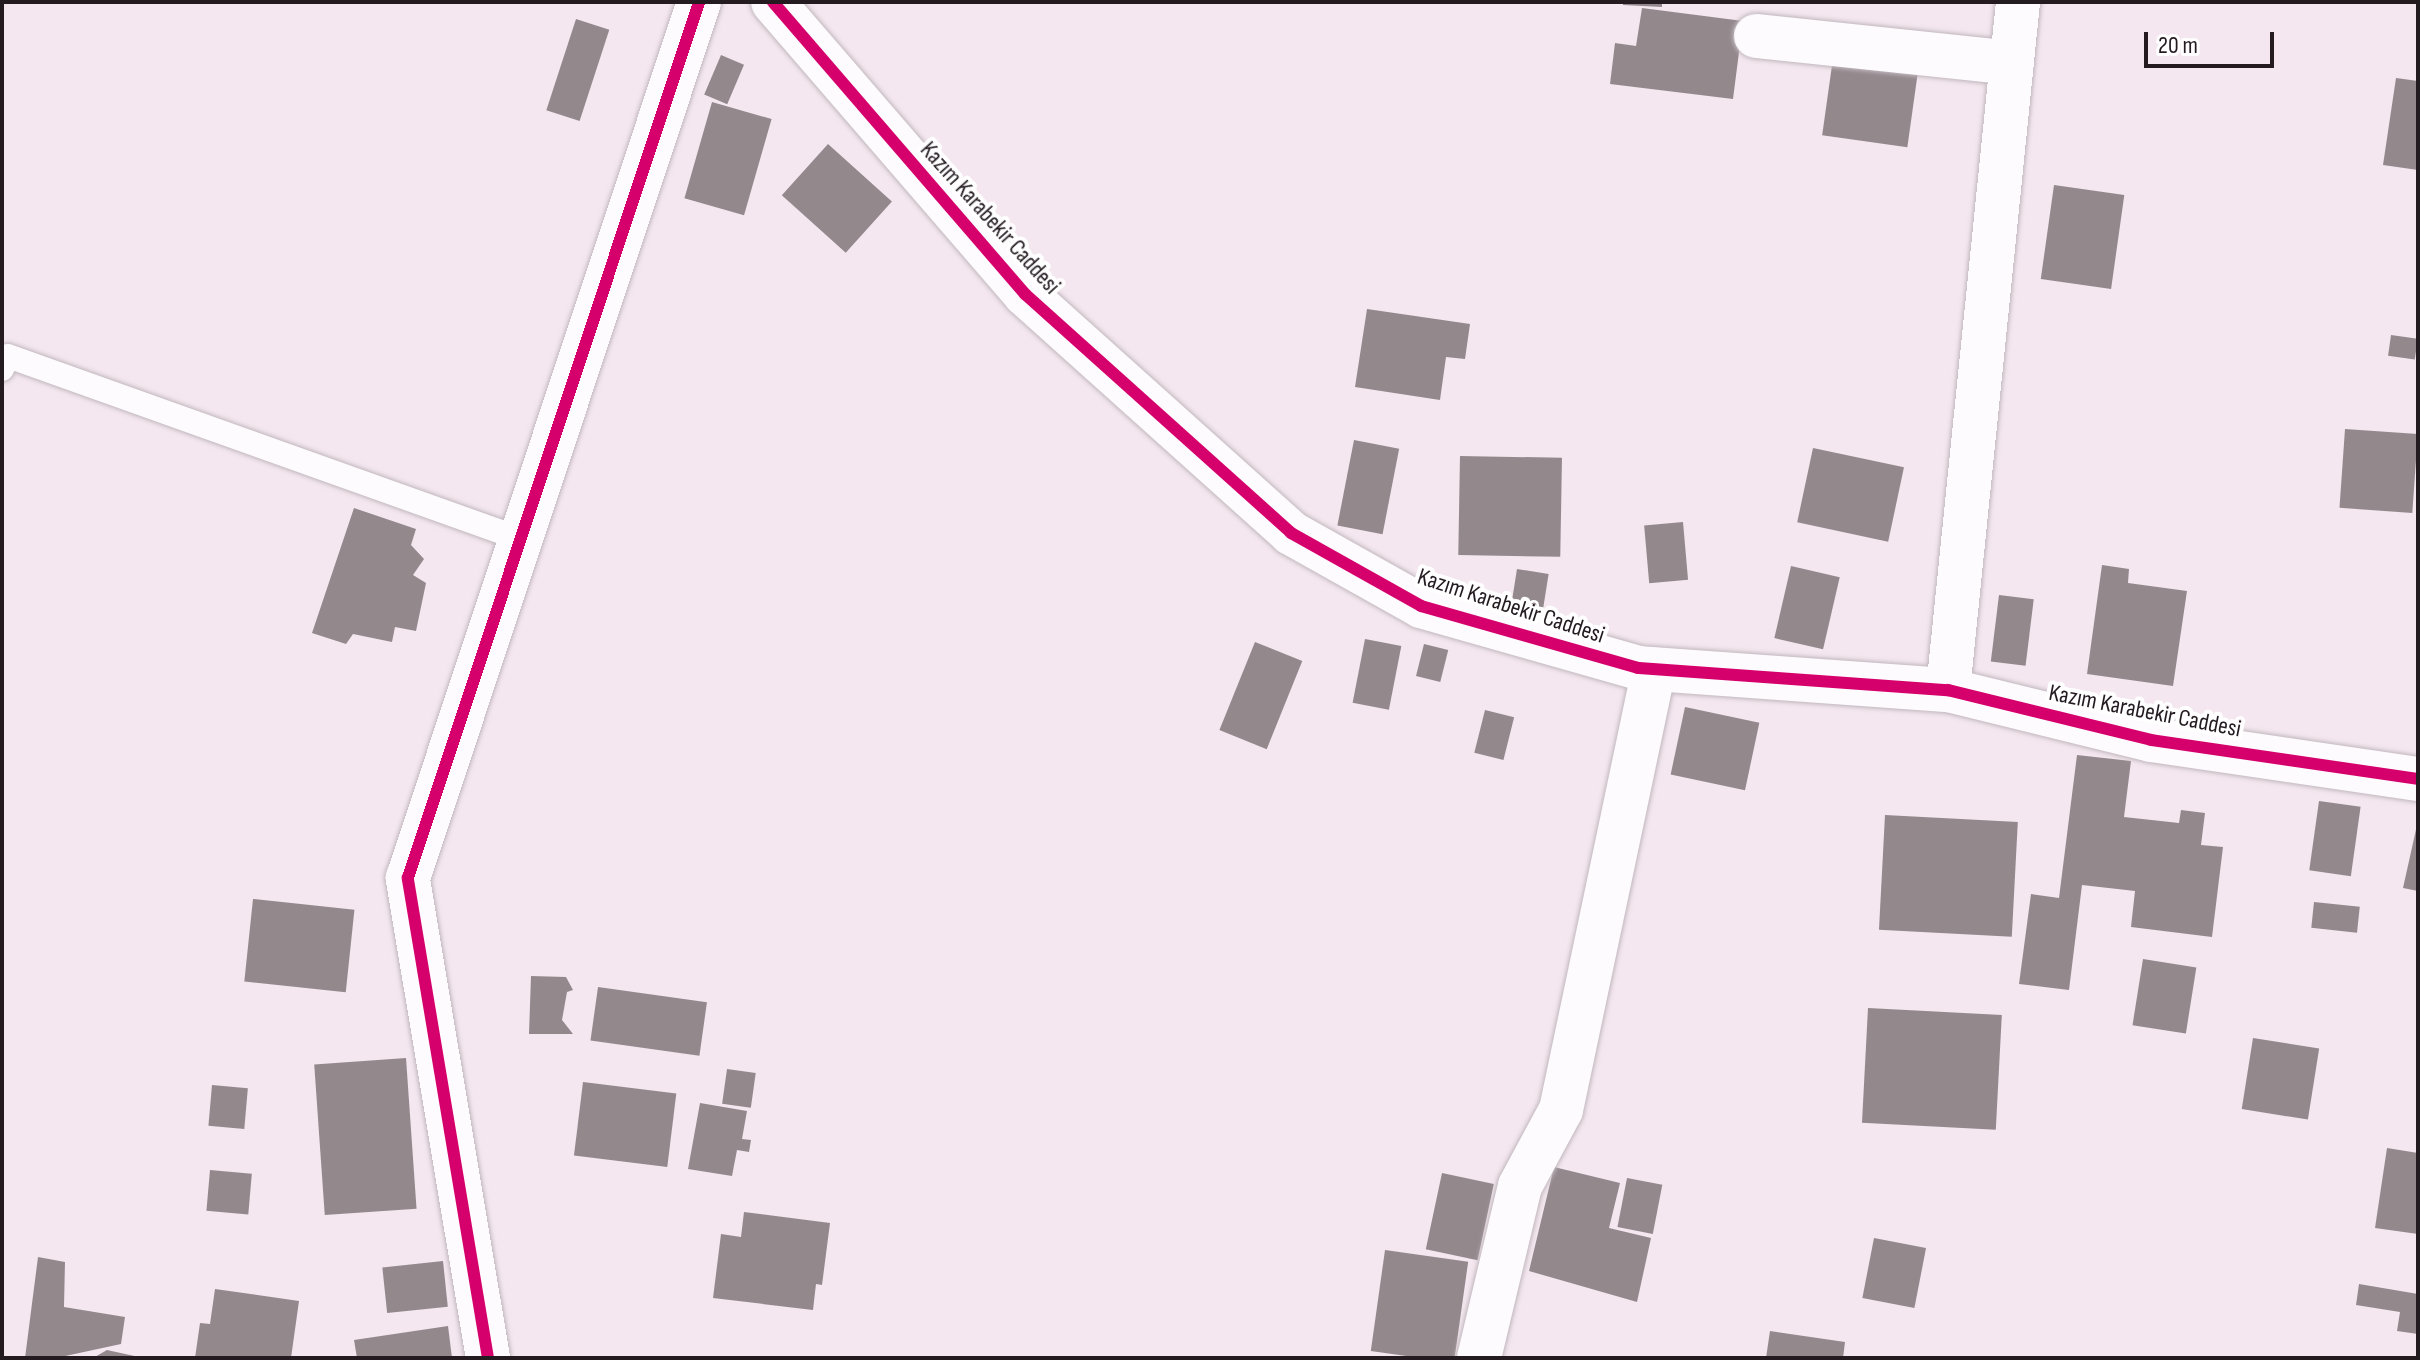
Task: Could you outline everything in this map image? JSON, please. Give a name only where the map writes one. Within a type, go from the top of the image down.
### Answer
[{"type":"street","points":[[488,1358],[408,878],[518,538],[699,2]]},
{"type":"street","name":"Kazım Karabekir Caddesi","points":[[773,2],[1025,294],[1291,533],[1421,606],[1654,670],[1948,690],[2151,740],[2418,779]]},
{"type":"street","points":[[1948,690],[2018,2]]},
{"type":"street","points":[[1756,36],[2012,63]]},
{"type":"street","points":[[1479,1358],[1520,1186],[1561,1110],[1654,670]]},
{"type":"lane","points":[[2,369],[8,356],[518,538]]},
{"type":"building","points":[[1623,2],[1662,2],[1662,7],[1623,5]]},
{"type":"building","points":[[1642,8],[1743,21],[1733,99],[1610,84],[1615,43],[1636,46]]},
{"type":"building","points":[[576,19],[609,30],[580,121],[546,110]]},
{"type":"building","points":[[1834,51],[1919,63],[1907,147],[1822,135]]},
{"type":"building","points":[[721,55],[744,65],[727,104],[704,95]]},
{"type":"building","points":[[2396,78],[2418,81],[2418,170],[2383,165]]},
{"type":"building","points":[[712,102],[772,119],[744,215],[684,198]]},
{"type":"building","points":[[828,144],[892,202],[846,253],[782,195]]},
{"type":"building","points":[[2054,185],[2124,195],[2111,289],[2041,279]]},
{"type":"building","points":[[1367,309],[1470,324],[1465,359],[1446,357],[1440,400],[1355,387]]},
{"type":"building","points":[[2391,335],[2418,339],[2415,360],[2388,356]]},
{"type":"building","points":[[2345,429],[2418,434],[2412,513],[2339,508]]},
{"type":"building","points":[[1354,440],[1399,449],[1383,534],[1337,525]]},
{"type":"building","points":[[1813,448],[1904,467],[1888,542],[1797,522]]},
{"type":"building","points":[[1460,456],[1562,458],[1560,557],[1458,555]]},
{"type":"building","points":[[354,508],[416,529],[411,545],[424,559],[413,575],[426,583],[416,631],[395,627],[392,642],[353,634],[346,644],[312,633]]},
{"type":"building","points":[[1683,522],[1688,580],[1649,583],[1644,525]]},
{"type":"building","points":[[2102,565],[2129,569],[2128,583],[2187,591],[2173,686],[2087,674]]},
{"type":"building","points":[[1791,566],[1840,577],[1823,649],[1774,638]]},
{"type":"building","points":[[1517,569],[1549,574],[1543,608],[1512,603]]},
{"type":"building","points":[[1999,595],[2034,599],[2026,666],[1991,662]]},
{"type":"building","points":[[1365,639],[1401,646],[1389,710],[1353,703]]},
{"type":"building","points":[[1255,642],[1302,661],[1267,749],[1219,730]]},
{"type":"building","points":[[1424,644],[1448,650],[1440,682],[1416,676]]},
{"type":"building","points":[[1685,707],[1759,723],[1745,790],[1671,774]]},
{"type":"building","points":[[1485,710],[1514,717],[1503,760],[1474,753]]},
{"type":"building","points":[[2077,755],[2131,761],[2124,817],[2179,823],[2181,810],[2205,813],[2201,845],[2223,847],[2212,937],[2131,927],[2135,891],[2082,885],[2069,990],[2019,984],[2031,894],[2059,898]]},
{"type":"building","points":[[2319,801],[2361,807],[2351,876],[2309,870]]},
{"type":"building","points":[[1885,815],[2018,822],[2012,937],[1879,930]]},
{"type":"building","points":[[2418,826],[2418,891],[2403,888]]},
{"type":"building","points":[[253,899],[354,910],[346,992],[244,982]]},
{"type":"building","points":[[2314,902],[2360,907],[2357,933],[2311,928]]},
{"type":"building","points":[[2143,959],[2196,967],[2186,1034],[2133,1025]]},
{"type":"building","points":[[531,976],[566,977],[573,990],[567,992],[562,1020],[573,1034],[529,1034]]},
{"type":"building","points":[[598,987],[707,1002],[699,1056],[590,1040]]},
{"type":"building","points":[[1868,1008],[2002,1015],[1996,1130],[1862,1123]]},
{"type":"building","points":[[2253,1038],[2319,1048],[2308,1120],[2242,1109]]},
{"type":"building","points":[[406,1058],[417,1209],[325,1215],[314,1064]]},
{"type":"building","points":[[727,1069],[756,1073],[751,1108],[722,1104]]},
{"type":"building","points":[[583,1082],[676,1093],[667,1167],[574,1155]]},
{"type":"building","points":[[212,1085],[248,1088],[244,1129],[208,1126]]},
{"type":"building","points":[[700,1103],[747,1111],[742,1139],[751,1140],[749,1152],[737,1150],[732,1176],[688,1169]]},
{"type":"building","points":[[2387,1148],[2418,1153],[2418,1234],[2375,1228]]},
{"type":"building","points":[[1554,1167],[1620,1183],[1609,1228],[1651,1238],[1637,1302],[1529,1271]]},
{"type":"building","points":[[210,1170],[252,1174],[248,1215],[206,1211]]},
{"type":"building","points":[[1442,1173],[1494,1184],[1478,1260],[1426,1249]]},
{"type":"building","points":[[1627,1178],[1662,1185],[1653,1234],[1617,1227]]},
{"type":"building","points":[[744,1212],[830,1223],[822,1285],[816,1284],[813,1310],[713,1298],[721,1234],[741,1237]]},
{"type":"building","points":[[1874,1238],[1926,1248],[1914,1308],[1862,1298]]},
{"type":"building","points":[[1385,1250],[1468,1262],[1455,1358],[1421,1358],[1371,1351]]},
{"type":"building","points":[[38,1257],[65,1262],[64,1307],[125,1317],[121,1344],[56,1358],[25,1358]]},
{"type":"building","points":[[443,1261],[448,1307],[387,1313],[382,1267]]},
{"type":"building","points":[[2359,1284],[2418,1294],[2418,1334],[2397,1331],[2400,1312],[2356,1305]]},
{"type":"building","points":[[215,1289],[299,1301],[291,1358],[195,1358],[200,1323],[210,1324]]},
{"type":"building","points":[[448,1326],[452,1358],[357,1358],[354,1340]]},
{"type":"building","points":[[1770,1331],[1845,1342],[1843,1358],[1766,1358]]},
{"type":"building","points":[[107,1350],[139,1357],[139,1358],[93,1358]]},
{"type":"cycle path","points":[[488,1358],[408,878],[699,2]]},
{"type":"cycle path","points":[[773,2],[1025,294],[1291,533],[1421,606],[1638,668],[1948,690],[2151,740],[2418,779]]}]
